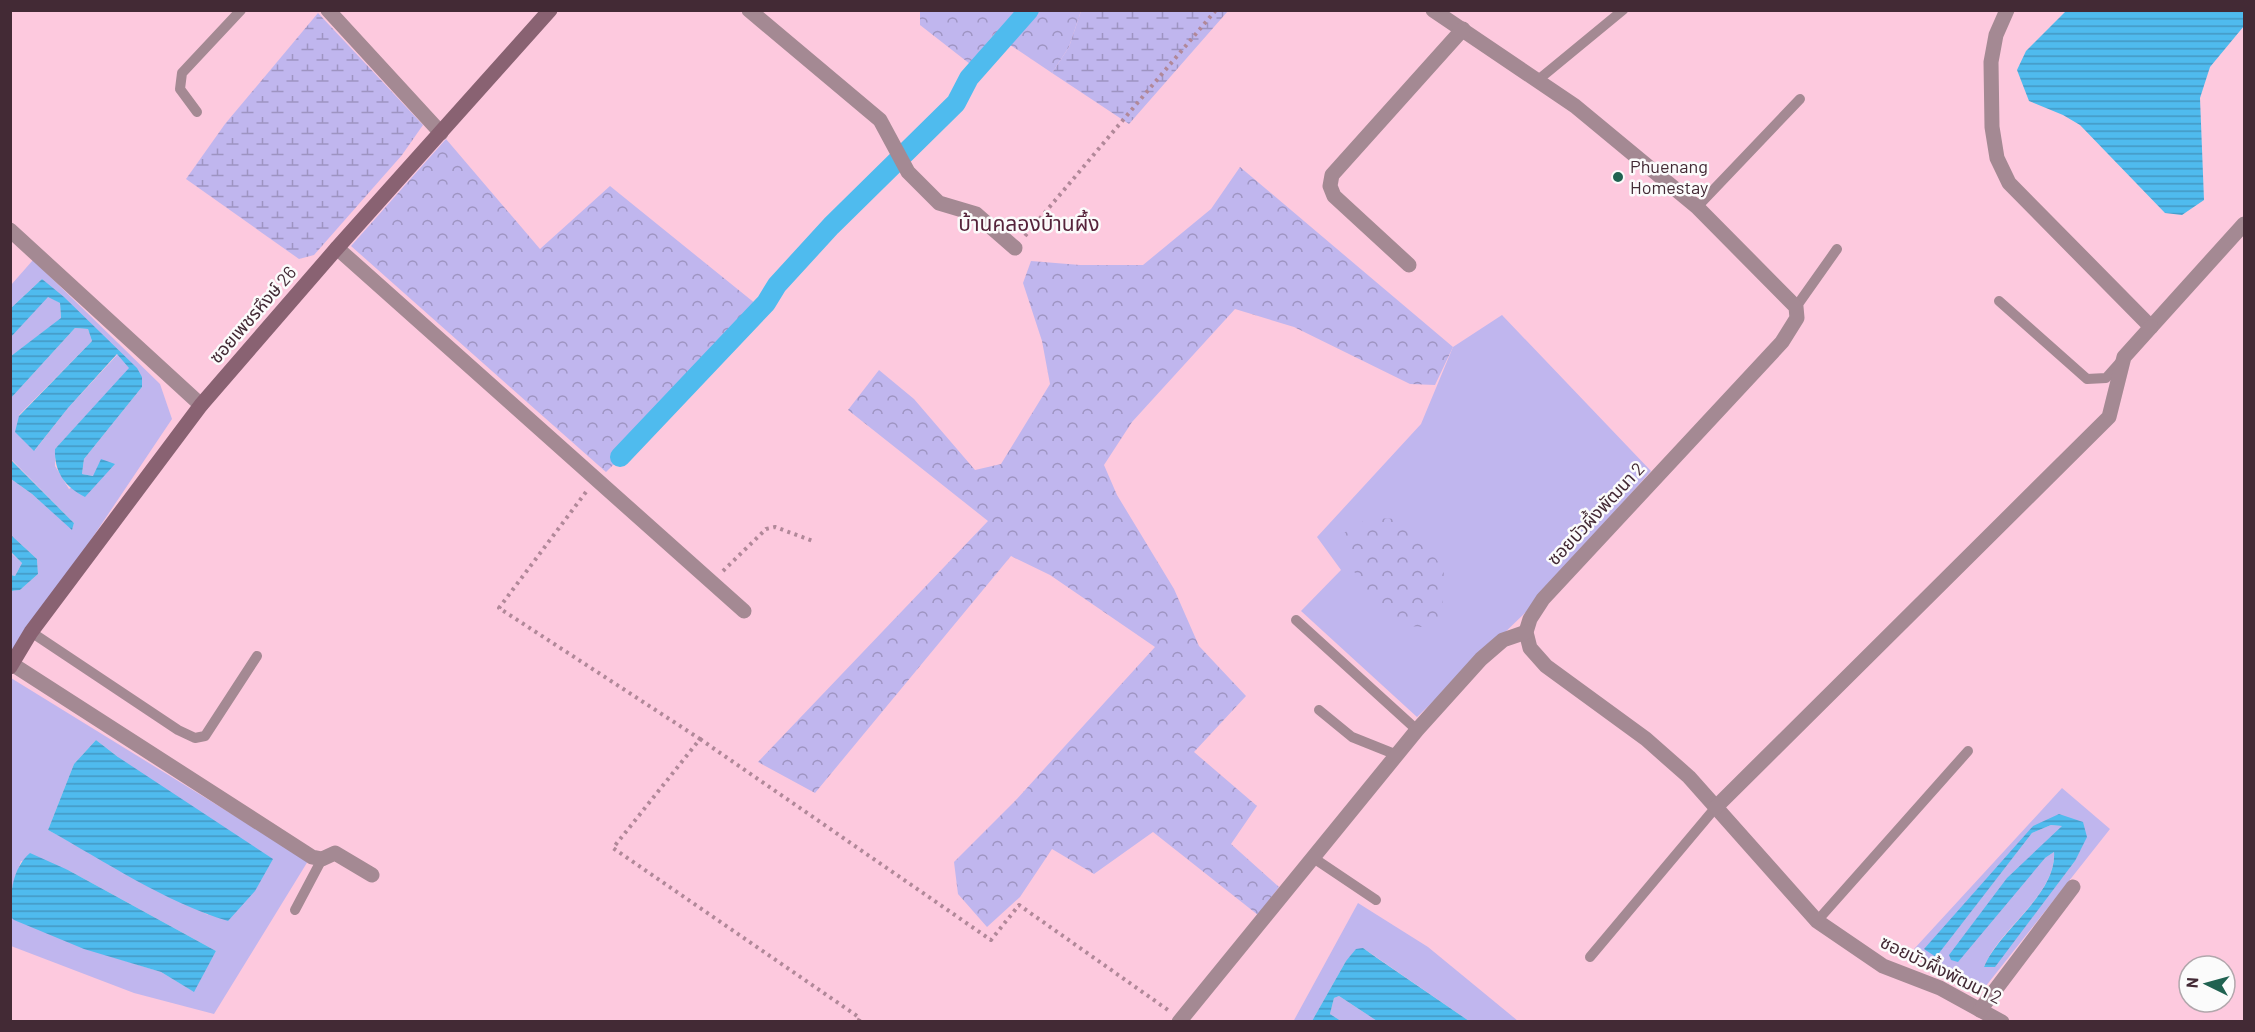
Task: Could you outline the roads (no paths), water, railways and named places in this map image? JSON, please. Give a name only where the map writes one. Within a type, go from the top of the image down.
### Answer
[{"type":"street","points":[[328,10],[441,133]]},
{"type":"street","name":"ซอยเพชรหึงษ์ 26","points":[[11,665],[31,632],[201,405],[337,248],[550,10]]},
{"type":"street","points":[[749,10],[880,120],[908,172],[939,203],[976,214],[1015,248]]},
{"type":"street","points":[[1433,10],[1575,106],[1696,207],[1796,307]]},
{"type":"street","points":[[2007,10],[1996,35],[1991,62],[1992,127],[1997,158],[2009,183],[2151,327]]},
{"type":"street","points":[[1410,265],[1334,196],[1330,186],[1332,175],[1463,29]]},
{"type":"street","points":[[1716,807],[2109,417],[2124,357],[2244,224]]},
{"type":"street","points":[[10,230],[201,405]]},
{"type":"street","points":[[337,248],[594,481],[744,611]]},
{"type":"street","name":"ซอยบัวผึ้งพัฒนา 2","points":[[1796,307],[1797,318],[1782,342],[1543,598],[1530,619],[1526,632],[1530,648],[1546,666],[1646,739],[1689,777],[1817,921],[1883,966],[1940,988],[2002,1022]]},
{"type":"street","points":[[1180,1020],[1417,730],[1481,659],[1503,640],[1526,632]]},
{"type":"street","points":[[11,665],[312,857],[322,859],[335,853],[372,875]]},
{"type":"street","points":[[1980,1010],[2073,886]]},
{"type":"lane","points":[[197,112],[180,89],[182,74],[241,10]]},
{"type":"lane","points":[[1538,80],[1623,10]]},
{"type":"lane","points":[[1696,207],[1800,99]]},
{"type":"lane","points":[[1796,307],[1837,249]]},
{"type":"lane","points":[[1999,301],[2087,379],[2106,378],[2124,357]]},
{"type":"lane","points":[[1296,620],[1417,730]]},
{"type":"lane","points":[[31,632],[178,730],[195,738],[204,736],[214,723],[257,656]]},
{"type":"lane","points":[[1319,710],[1352,737],[1397,754]]},
{"type":"lane","points":[[1817,921],[1968,751]]},
{"type":"lane","points":[[1590,957],[1716,807]]},
{"type":"lane","points":[[1312,857],[1376,900]]},
{"type":"lane","points":[[295,910],[322,859]]},
{"type":"water","points":[[2067,10],[2244,11],[2244,26],[2210,67],[2200,98],[2204,200],[2182,215],[2165,213],[2080,125],[2063,115],[2029,101],[2017,70],[2026,51]]},
{"type":"water","points":[[42,279],[64,297],[137,368],[142,377],[142,387],[84,459],[82,474],[93,476],[101,459],[115,464],[85,497],[72,489],[62,478],[56,465],[55,449],[129,368],[117,354],[68,408],[34,451],[15,432],[19,416],[92,341],[88,329],[75,328],[11,398],[11,356],[61,318],[60,303],[48,297],[11,337],[11,308]]},
{"type":"water","points":[[10,459],[74,523],[72,530],[32,494],[11,479]]},
{"type":"water","points":[[11,535],[37,559],[38,574],[20,590],[11,591],[11,575],[15,576],[22,563],[11,552]]},
{"type":"water","points":[[96,740],[118,757],[273,859],[255,891],[228,921],[159,892],[48,830],[74,764]]},
{"type":"water","points":[[2059,814],[2083,822],[2087,837],[2075,861],[1995,967],[1984,967],[1991,953],[2037,897],[2052,867],[2054,852],[2045,858],[1958,962],[1951,960],[1949,955],[2007,878],[2062,826],[2051,825],[2032,833],[1936,957],[1924,949],[2033,826]]},
{"type":"water","points":[[30,853],[68,870],[216,951],[194,992],[161,972],[84,949],[14,920],[11,917],[13,882],[19,866]]},
{"type":"water","points":[[1363,948],[1469,1021],[1377,1021],[1339,996],[1334,998],[1330,1014],[1341,1021],[1312,1021],[1346,961],[1356,949]]},
{"type":"waterway","points":[[620,457],[766,303],[777,285],[831,226],[956,103],[969,78],[1029,10]]},
{"type":"place","name":"Phuenang Homestay","points":[[1618,177]]},
{"type":"district","name":"บ้านคลองบ้านผึ้ง","points":[[1029,224]]}]
